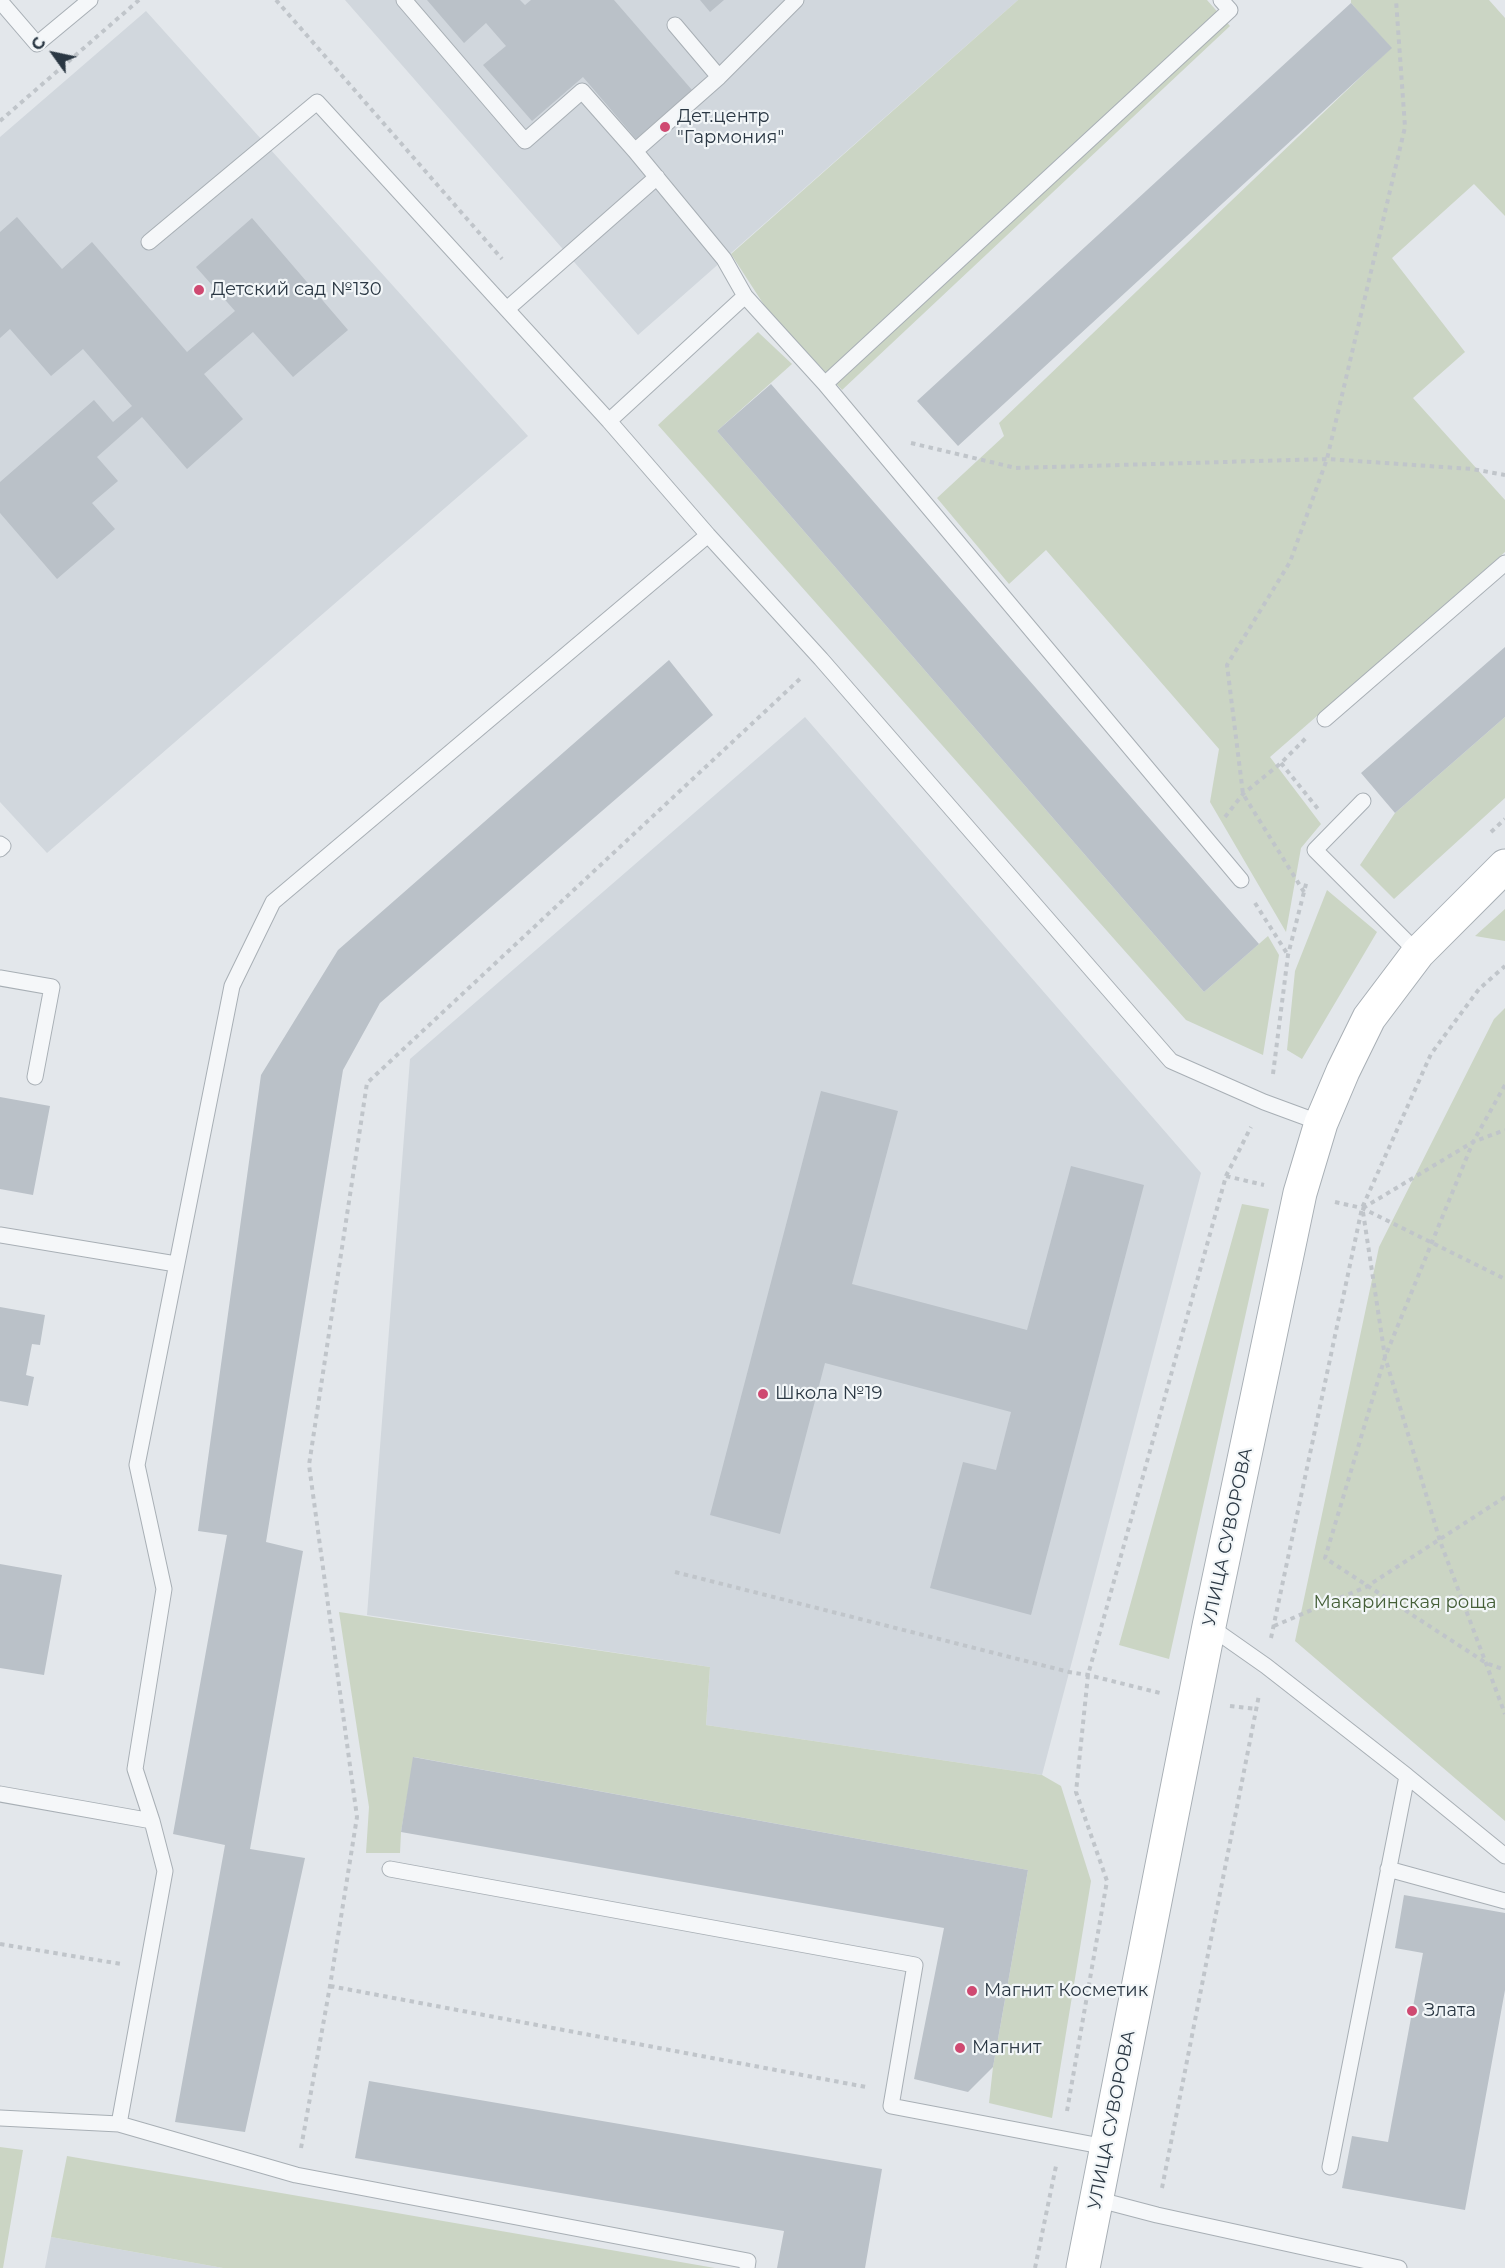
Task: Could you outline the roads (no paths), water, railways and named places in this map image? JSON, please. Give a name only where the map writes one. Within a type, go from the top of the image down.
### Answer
[{"type":"main road","name":"УЛИЦА СУВОРОВА","points":[[1083,2268],[1209,1626],[1300,1193],[1322,1123],[1342,1071],[1369,1018],[1418,953],[1505,866]]},
{"type":"lane","points":[[0,1],[37,44],[90,0]]},
{"type":"lane","points":[[404,0],[525,141],[582,91],[724,259],[745,296],[867,433],[1241,880]]},
{"type":"lane","points":[[635,151],[719,77],[796,0]]},
{"type":"lane","points":[[825,384],[1230,10],[1221,0]]},
{"type":"lane","points":[[675,25],[719,77]]},
{"type":"lane","points":[[149,242],[317,102],[609,421],[708,535],[821,659],[1171,1061],[1264,1102],[1322,1123]]},
{"type":"lane","points":[[507,309],[657,177]]},
{"type":"lane","points":[[609,421],[745,296]]},
{"type":"lane","points":[[119,2124],[165,1871],[135,1769],[164,1589],[137,1465],[232,986],[273,902],[708,535]]},
{"type":"lane","points":[[1325,719],[1505,562]]},
{"type":"lane","points":[[1363,801],[1315,850],[1418,953]]},
{"type":"lane","points":[[0,844],[3,846],[0,849]]},
{"type":"lane","points":[[0,978],[52,987],[35,1077]]},
{"type":"lane","points":[[0,1235],[176,1264]]},
{"type":"lane","points":[[1209,1626],[1266,1666],[1505,1856]]},
{"type":"lane","points":[[1330,2168],[1407,1776]]},
{"type":"lane","points":[[0,1794],[152,1821]]},
{"type":"lane","points":[[390,1869],[915,1965],[891,2106],[1106,2147]]},
{"type":"lane","points":[[1389,1869],[1505,1901]]},
{"type":"lane","points":[[0,2118],[119,2124],[296,2175],[748,2261],[747,2268]]},
{"type":"lane","points":[[1096,2199],[1157,2215],[1399,2268]]},
{"type":"place","name":"Дет.центр \"Гармония\"","points":[[665,127]]},
{"type":"place","name":"Детский сад №130","points":[[199,290]]},
{"type":"place","name":"Школа №19","points":[[763,1394]]},
{"type":"place","name":"Магнит Косметик","points":[[972,1991]]},
{"type":"place","name":"Злата","points":[[1412,2011]]},
{"type":"place","name":"Магнит","points":[[960,2048]]},
{"type":"park label","name":"Макаринская роща","points":[[1405,1603]]}]
